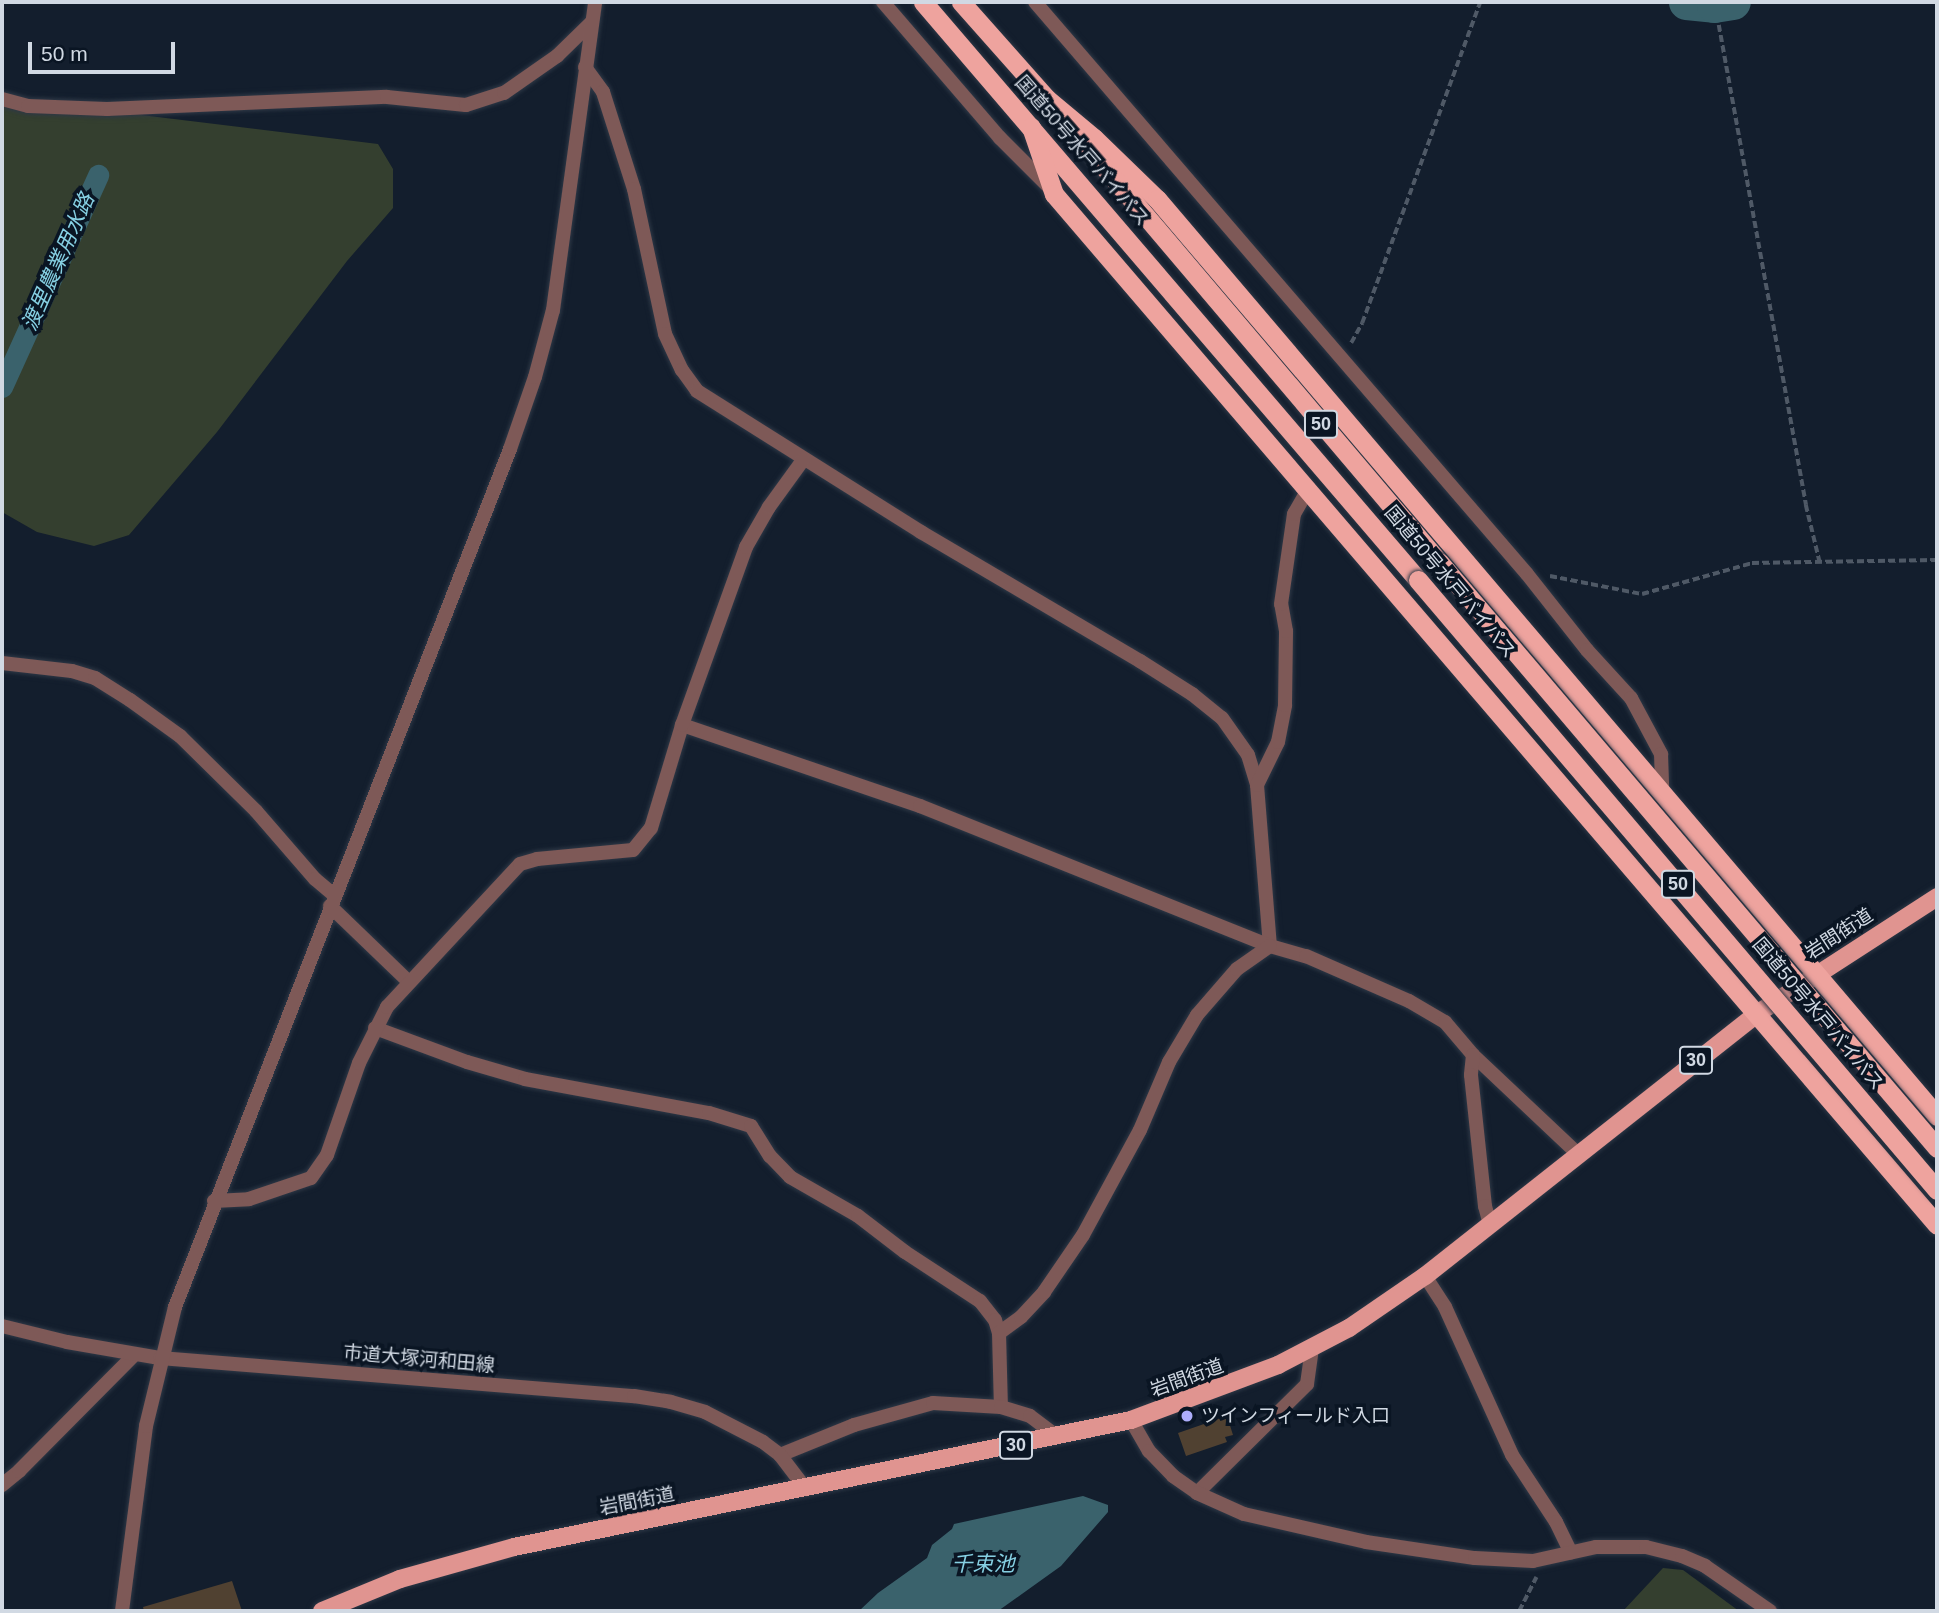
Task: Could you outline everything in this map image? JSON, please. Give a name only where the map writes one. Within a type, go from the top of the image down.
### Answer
[{"type":"highway","name":"国道50号水戸バイパス","points":[[961,2],[1046,98],[1937,1148]]},
{"type":"highway","name":"国道50号水戸バイパス","points":[[925,4],[1937,1189]]},
{"type":"highway","points":[[1046,98],[1094,138],[1157,199],[1662,789],[1814,975],[1937,1116]]},
{"type":"highway","points":[[1031,127],[1054,194],[1309,488],[1937,1225]]},
{"type":"main road","name":"岩間街道","points":[[322,1611],[400,1578],[451,1563],[1058,1437],[1131,1420],[1240,1381],[1312,1348],[1425,1276],[1577,1153],[1758,1013],[1937,897]]},
{"type":"street","points":[[122,1611],[146,1426],[160,1358],[175,1307],[214,1201],[510,449],[534,377],[553,310],[595,2]]},
{"type":"street","points":[[883,2],[936,66],[1054,194]]},
{"type":"street","points":[[1035,2],[1527,575],[1587,650],[1631,698],[1661,754],[1662,789]]},
{"type":"street","points":[[2,99],[28,106],[107,109],[387,97],[466,105],[504,93],[556,56],[592,22]]},
{"type":"street","points":[[586,66],[603,92],[634,189],[665,334],[682,370],[696,391],[803,460],[1192,694],[1222,718],[1248,755],[1257,785],[1270,946]]},
{"type":"street","points":[[214,1201],[249,1199],[311,1178],[327,1155],[359,1063],[375,1028],[408,981],[520,864],[537,859],[633,850],[651,828],[682,725],[746,548],[769,507],[803,460]]},
{"type":"street","points":[[1257,785],[1278,742],[1283,717],[1286,631],[1282,604],[1294,514],[1309,488]]},
{"type":"street","points":[[2,663],[72,671],[95,678],[180,736],[256,811],[332,900],[408,981]]},
{"type":"street","points":[[682,725],[920,806],[1270,946],[1306,956],[1409,1002],[1445,1022],[1473,1055],[1577,1153]]},
{"type":"street","points":[[999,1333],[1021,1317],[1044,1292],[1083,1235],[1140,1130],[1168,1062],[1197,1015],[1237,969],[1270,946]]},
{"type":"street","points":[[375,1028],[467,1062],[525,1079],[709,1113],[751,1126],[770,1156],[790,1177],[858,1216],[905,1252],[980,1301],[995,1320],[999,1333],[1001,1407]]},
{"type":"street","points":[[1473,1055],[1473,1088],[1485,1206],[1490,1225]]},
{"type":"street","points":[[1425,1276],[1445,1307],[1512,1455],[1556,1522],[1571,1553]]},
{"type":"street","name":"市道大塚河和田線","points":[[2,1326],[160,1358],[621,1395],[671,1402],[705,1412],[741,1429],[780,1455],[806,1489]]},
{"type":"street","points":[[1197,1493],[1307,1384],[1312,1348]]},
{"type":"street","points":[[2,1485],[135,1353]]},
{"type":"street","points":[[780,1455],[854,1425],[913,1406],[965,1403],[1001,1407],[1030,1416],[1058,1437]]},
{"type":"street","points":[[1131,1420],[1141,1440],[1157,1461],[1197,1493],[1244,1514],[1366,1542],[1475,1558],[1533,1561],[1613,1545],[1646,1547],[1682,1556],[1704,1566],[1770,1611]]},
{"type":"path","points":[[1342,360],[1362,323],[1480,2]]},
{"type":"path","points":[[1719,25],[1820,563]]},
{"type":"path","points":[[1527,575],[1569,577],[1642,594],[1752,563],[1937,560]]},
{"type":"path","points":[[1519,1611],[1536,1578],[1533,1561]]},
{"type":"shaded area","points":[[2,98],[378,144],[393,169],[393,208],[347,261],[217,432],[129,535],[94,546],[37,532],[2,512]]},
{"type":"shaded area","points":[[1663,1568],[1683,1570],[1739,1611],[1623,1611]]},
{"type":"water","name":"千束池","points":[[1083,1496],[1108,1505],[1108,1512],[1061,1566],[998,1611],[859,1611],[878,1593],[927,1558],[932,1545],[952,1529],[954,1524]]},
{"type":"building","points":[[1227,1416],[1233,1435],[1225,1437],[1227,1442],[1186,1456],[1178,1433]]},
{"type":"building","points":[[232,1581],[242,1611],[144,1611],[143,1607]]},
{"type":"waterway","points":[[1686,2],[1714,5],[1733,2]]},
{"type":"waterway","name":"渡里農業用水路","points":[[2,387],[98,175]]},
{"type":"place","name":"ツインフィールド入口","points":[[1187,1416]]}]
